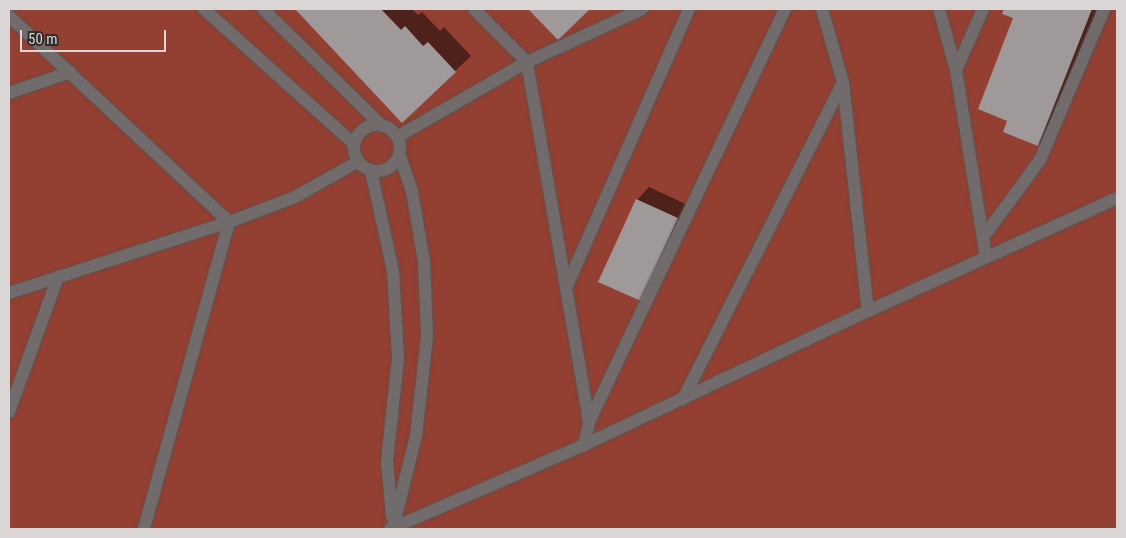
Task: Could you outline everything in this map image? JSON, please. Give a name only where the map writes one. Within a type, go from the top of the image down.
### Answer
[{"type":"street","points":[[204,9],[354,144],[358,162],[371,171],[389,169],[399,154]]},
{"type":"street","points":[[263,9],[382,126],[397,137],[399,154],[412,191],[424,262],[427,336],[416,436],[392,529]]},
{"type":"street","points":[[474,9],[527,62],[589,422]]},
{"type":"street","points":[[397,137],[527,62],[642,9]]},
{"type":"street","points":[[566,288],[689,9]]},
{"type":"street","points":[[584,445],[589,422],[785,9]]},
{"type":"street","points":[[822,9],[843,82],[868,311]]},
{"type":"street","points":[[939,9],[956,70],[986,258]]},
{"type":"street","points":[[956,70],[983,9]]},
{"type":"street","points":[[984,236],[1040,160],[1104,9]]},
{"type":"street","points":[[9,16],[229,222]]},
{"type":"street","points":[[9,93],[70,72]]},
{"type":"street","points":[[683,398],[843,82]]},
{"type":"street","points":[[354,144],[364,129],[382,126]]},
{"type":"street","points":[[9,293],[229,222],[295,197],[358,162]]},
{"type":"street","points":[[371,171],[394,271],[398,359],[387,461],[392,529]]},
{"type":"street","points":[[392,529],[584,445],[868,311],[1117,198]]},
{"type":"street","points":[[144,529],[229,222]]},
{"type":"street","points":[[9,412],[58,277]]},
{"type":"shaded area","points":[[9,9],[1117,9],[1117,529],[9,529]]},
{"type":"building","points":[[295,9],[381,9],[401,30],[405,26],[423,46],[428,42],[456,72],[402,123]]},
{"type":"building","points":[[528,9],[590,9],[558,40]]},
{"type":"building","points":[[1004,9],[1092,9],[1038,146],[1003,132],[1007,121],[978,109],[1013,18],[1002,14]]},
{"type":"building","points":[[636,199],[678,218],[641,301],[598,282]]}]
